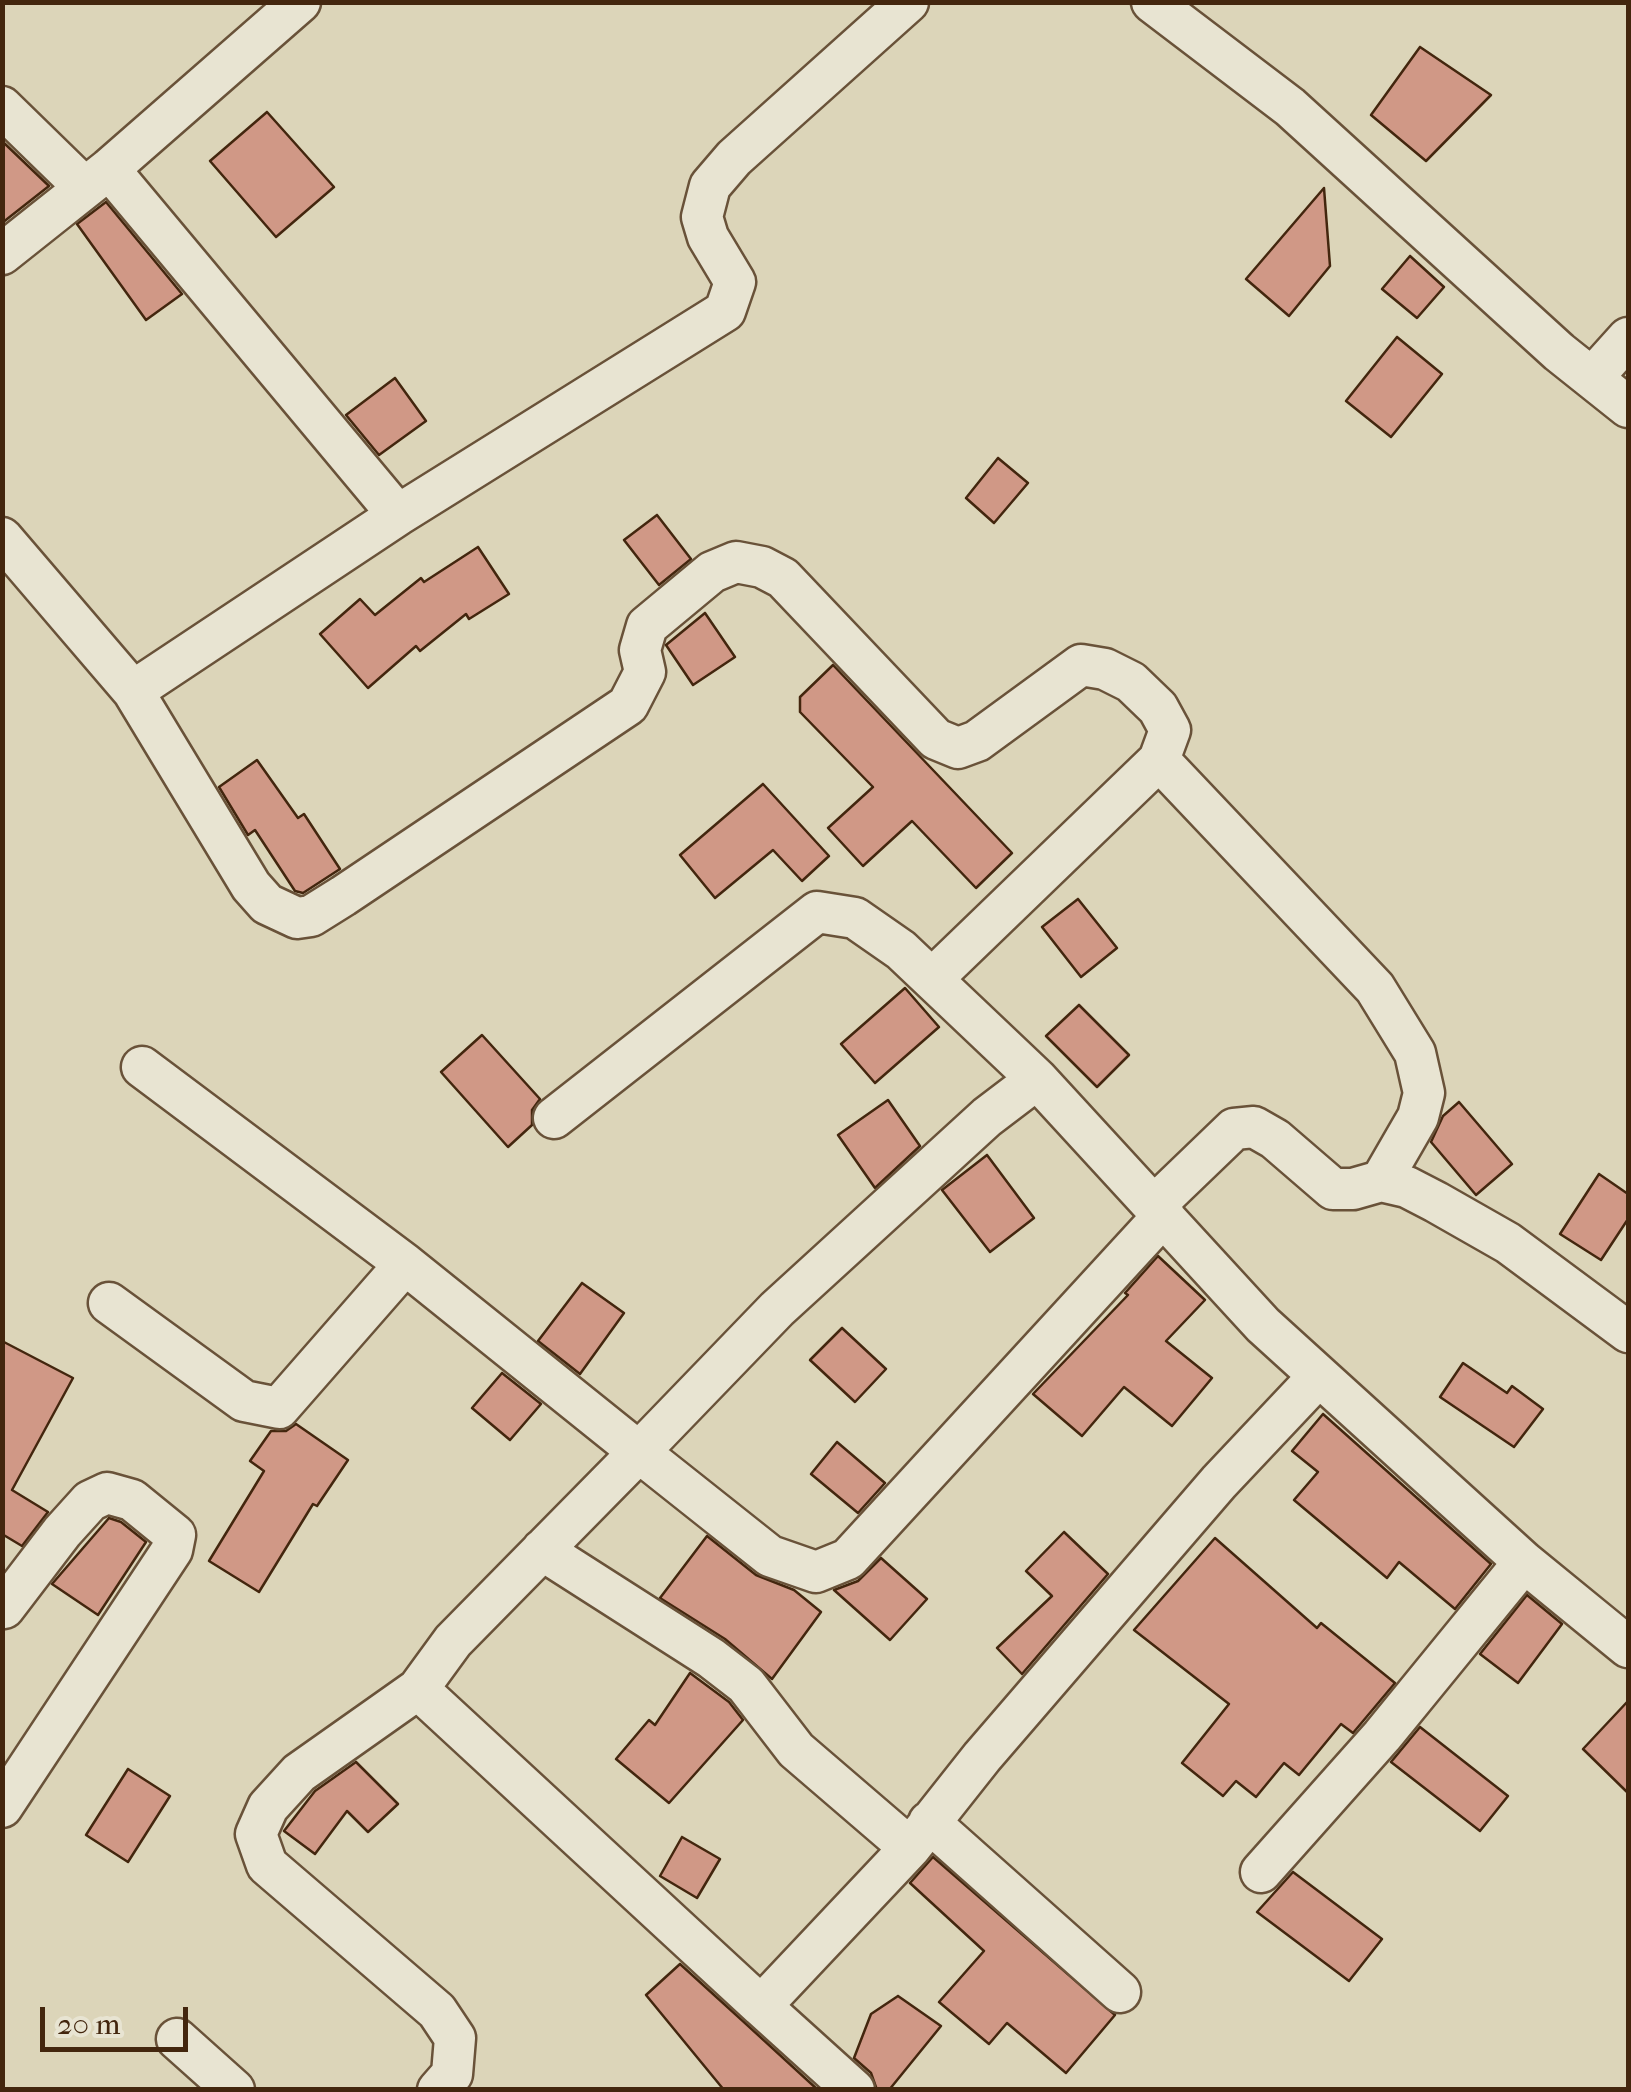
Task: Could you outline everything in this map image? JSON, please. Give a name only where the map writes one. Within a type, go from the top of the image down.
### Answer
[{"type":"street","points":[[2,254],[97,178],[300,2]]},
{"type":"street","points":[[133,691],[398,515],[724,311],[736,282],[708,238],[702,217],[710,186],[734,158],[908,2]]},
{"type":"street","points":[[1152,2],[1290,107],[1628,407]]},
{"type":"street","points":[[2,107],[97,178],[398,515]]},
{"type":"street","points":[[1592,378],[1628,338]]},
{"type":"street","points":[[2,538],[133,691],[251,886],[267,904],[297,918],[327,906],[628,705],[645,672],[640,650],[647,626],[712,572],[736,562],[762,567],[784,578],[936,739],[958,748],[977,741],[1081,666],[1105,669],[1131,682],[1158,708],[1170,730],[1159,760],[932,979]]},
{"type":"street","points":[[1159,760],[1374,988],[1415,1053],[1421,1068],[1421,1105],[1381,1181]]},
{"type":"street","points":[[554,1118],[818,912],[855,918],[901,950],[1037,1080],[1263,1325],[1318,1377],[1524,1562],[1628,1648]]},
{"type":"street","points":[[142,1066],[405,1264],[770,1556],[816,1572],[831,1568],[876,1530],[1234,1128],[1254,1126],[1276,1139],[1333,1188],[1353,1189],[1381,1181],[1407,1187],[1508,1243],[1628,1332]]},
{"type":"street","points":[[438,2090],[452,2074],[455,2038],[438,2011],[267,1865],[256,1834],[268,1807],[299,1772],[418,1689],[453,1641],[777,1309],[986,1117],[1037,1080]]},
{"type":"street","points":[[109,1302],[244,1401],[279,1408],[405,1264]]},
{"type":"street","points":[[762,2006],[920,1835],[1207,1497],[1318,1377]]},
{"type":"street","points":[[2,1807],[172,1550],[175,1535],[132,1500],[107,1493],[90,1501],[62,1532],[4,1608]]},
{"type":"street","points":[[542,1550],[711,1658],[746,1686],[796,1750],[920,1835],[1120,1992]]},
{"type":"street","points":[[1261,1872],[1524,1562]]},
{"type":"street","points":[[418,1689],[854,2090]]},
{"type":"street","points":[[177,2039],[234,2090]]},
{"type":"building","points":[[1420,47],[1491,95],[1426,161],[1371,115]]},
{"type":"building","points":[[267,112],[334,187],[276,237],[210,161]]},
{"type":"building","points":[[2,141],[49,186],[2,223]]},
{"type":"building","points":[[1324,188],[1330,266],[1289,316],[1246,279]]},
{"type":"building","points":[[106,202],[182,294],[146,320],[77,224]]},
{"type":"building","points":[[1410,256],[1444,287],[1417,318],[1382,289]]},
{"type":"building","points":[[1397,337],[1442,374],[1391,437],[1346,401]]},
{"type":"building","points":[[395,378],[426,421],[379,455],[346,415]]},
{"type":"building","points":[[998,458],[1028,483],[994,523],[966,498]]},
{"type":"building","points":[[657,515],[691,559],[659,585],[624,540]]},
{"type":"building","points":[[478,547],[509,594],[469,619],[466,614],[420,651],[416,646],[368,688],[320,634],[360,599],[375,615],[421,578],[424,582]]},
{"type":"building","points":[[705,613],[735,657],[693,685],[666,645]]},
{"type":"building","points":[[833,665],[1012,853],[976,888],[912,821],[863,866],[828,828],[873,787],[800,712],[800,697]]},
{"type":"building","points":[[257,760],[298,818],[304,814],[340,869],[303,893],[295,891],[255,830],[248,835],[219,787]]},
{"type":"building","points":[[763,784],[829,856],[802,881],[773,850],[715,898],[680,855]]},
{"type":"building","points":[[1078,899],[1117,948],[1081,977],[1042,927]]},
{"type":"building","points":[[905,988],[939,1027],[875,1083],[841,1044]]},
{"type":"building","points":[[1079,1005],[1129,1055],[1097,1087],[1046,1036]]},
{"type":"building","points":[[482,1035],[540,1099],[532,1110],[532,1125],[508,1147],[441,1072]]},
{"type":"building","points":[[888,1100],[920,1146],[875,1188],[838,1135]]},
{"type":"building","points":[[1459,1102],[1512,1164],[1476,1195],[1431,1142],[1443,1116]]},
{"type":"building","points":[[987,1155],[1034,1218],[990,1252],[942,1190]]},
{"type":"building","points":[[1599,1174],[1628,1194],[1628,1219],[1601,1260],[1560,1234]]},
{"type":"building","points":[[1158,1256],[1205,1300],[1166,1341],[1212,1378],[1172,1426],[1124,1387],[1082,1436],[1033,1394],[1128,1295],[1125,1293]]},
{"type":"building","points":[[582,1283],[624,1313],[580,1374],[538,1341]]},
{"type":"building","points":[[842,1328],[886,1369],[855,1402],[810,1360]]},
{"type":"building","points":[[2,1341],[73,1378],[12,1490],[48,1512],[22,1546],[2,1534]]},
{"type":"building","points":[[1463,1363],[1507,1393],[1512,1386],[1543,1409],[1514,1447],[1440,1397]]},
{"type":"building","points":[[502,1373],[541,1404],[510,1440],[472,1408]]},
{"type":"building","points":[[1323,1414],[1491,1564],[1455,1609],[1399,1562],[1387,1578],[1294,1500],[1318,1472],[1292,1451]]},
{"type":"building","points":[[296,1424],[348,1460],[317,1506],[313,1504],[259,1592],[209,1561],[264,1471],[250,1461],[271,1431],[286,1431]]},
{"type":"building","points":[[837,1442],[885,1483],[858,1513],[811,1474]]},
{"type":"building","points":[[109,1518],[121,1522],[146,1542],[98,1615],[52,1584]]},
{"type":"building","points":[[1064,1532],[1108,1574],[1022,1674],[997,1648],[1052,1596],[1026,1571]]},
{"type":"building","points":[[707,1536],[756,1575],[794,1590],[821,1612],[772,1679],[725,1639],[660,1598]]},
{"type":"building","points":[[1215,1538],[1317,1628],[1321,1623],[1395,1683],[1353,1733],[1341,1724],[1299,1775],[1284,1763],[1256,1797],[1236,1781],[1223,1796],[1182,1763],[1229,1704],[1134,1630]]},
{"type":"building","points":[[881,1558],[927,1599],[890,1640],[834,1590],[858,1581]]},
{"type":"building","points":[[1527,1595],[1562,1624],[1518,1683],[1480,1654]]},
{"type":"building","points":[[690,1673],[729,1702],[743,1720],[669,1803],[616,1759],[649,1720],[655,1725]]},
{"type":"building","points":[[1628,1701],[1628,1793],[1583,1749]]},
{"type":"building","points":[[1420,1727],[1508,1796],[1480,1831],[1391,1762]]},
{"type":"building","points":[[356,1762],[398,1804],[368,1832],[347,1811],[315,1854],[284,1831],[315,1791]]},
{"type":"building","points":[[128,1769],[170,1796],[128,1862],[86,1835]]},
{"type":"building","points":[[682,1837],[720,1859],[697,1898],[660,1876]]},
{"type":"building","points":[[933,1857],[1115,2015],[1066,2073],[1007,2023],[989,2044],[939,2002],[984,1951],[910,1883]]},
{"type":"building","points":[[1293,1872],[1382,1939],[1349,1981],[1257,1912]]},
{"type":"building","points":[[680,1964],[818,2090],[724,2090],[646,1995]]},
{"type":"building","points":[[898,1996],[941,2026],[889,2090],[877,2090],[871,2073],[854,2058],[871,2014]]}]
